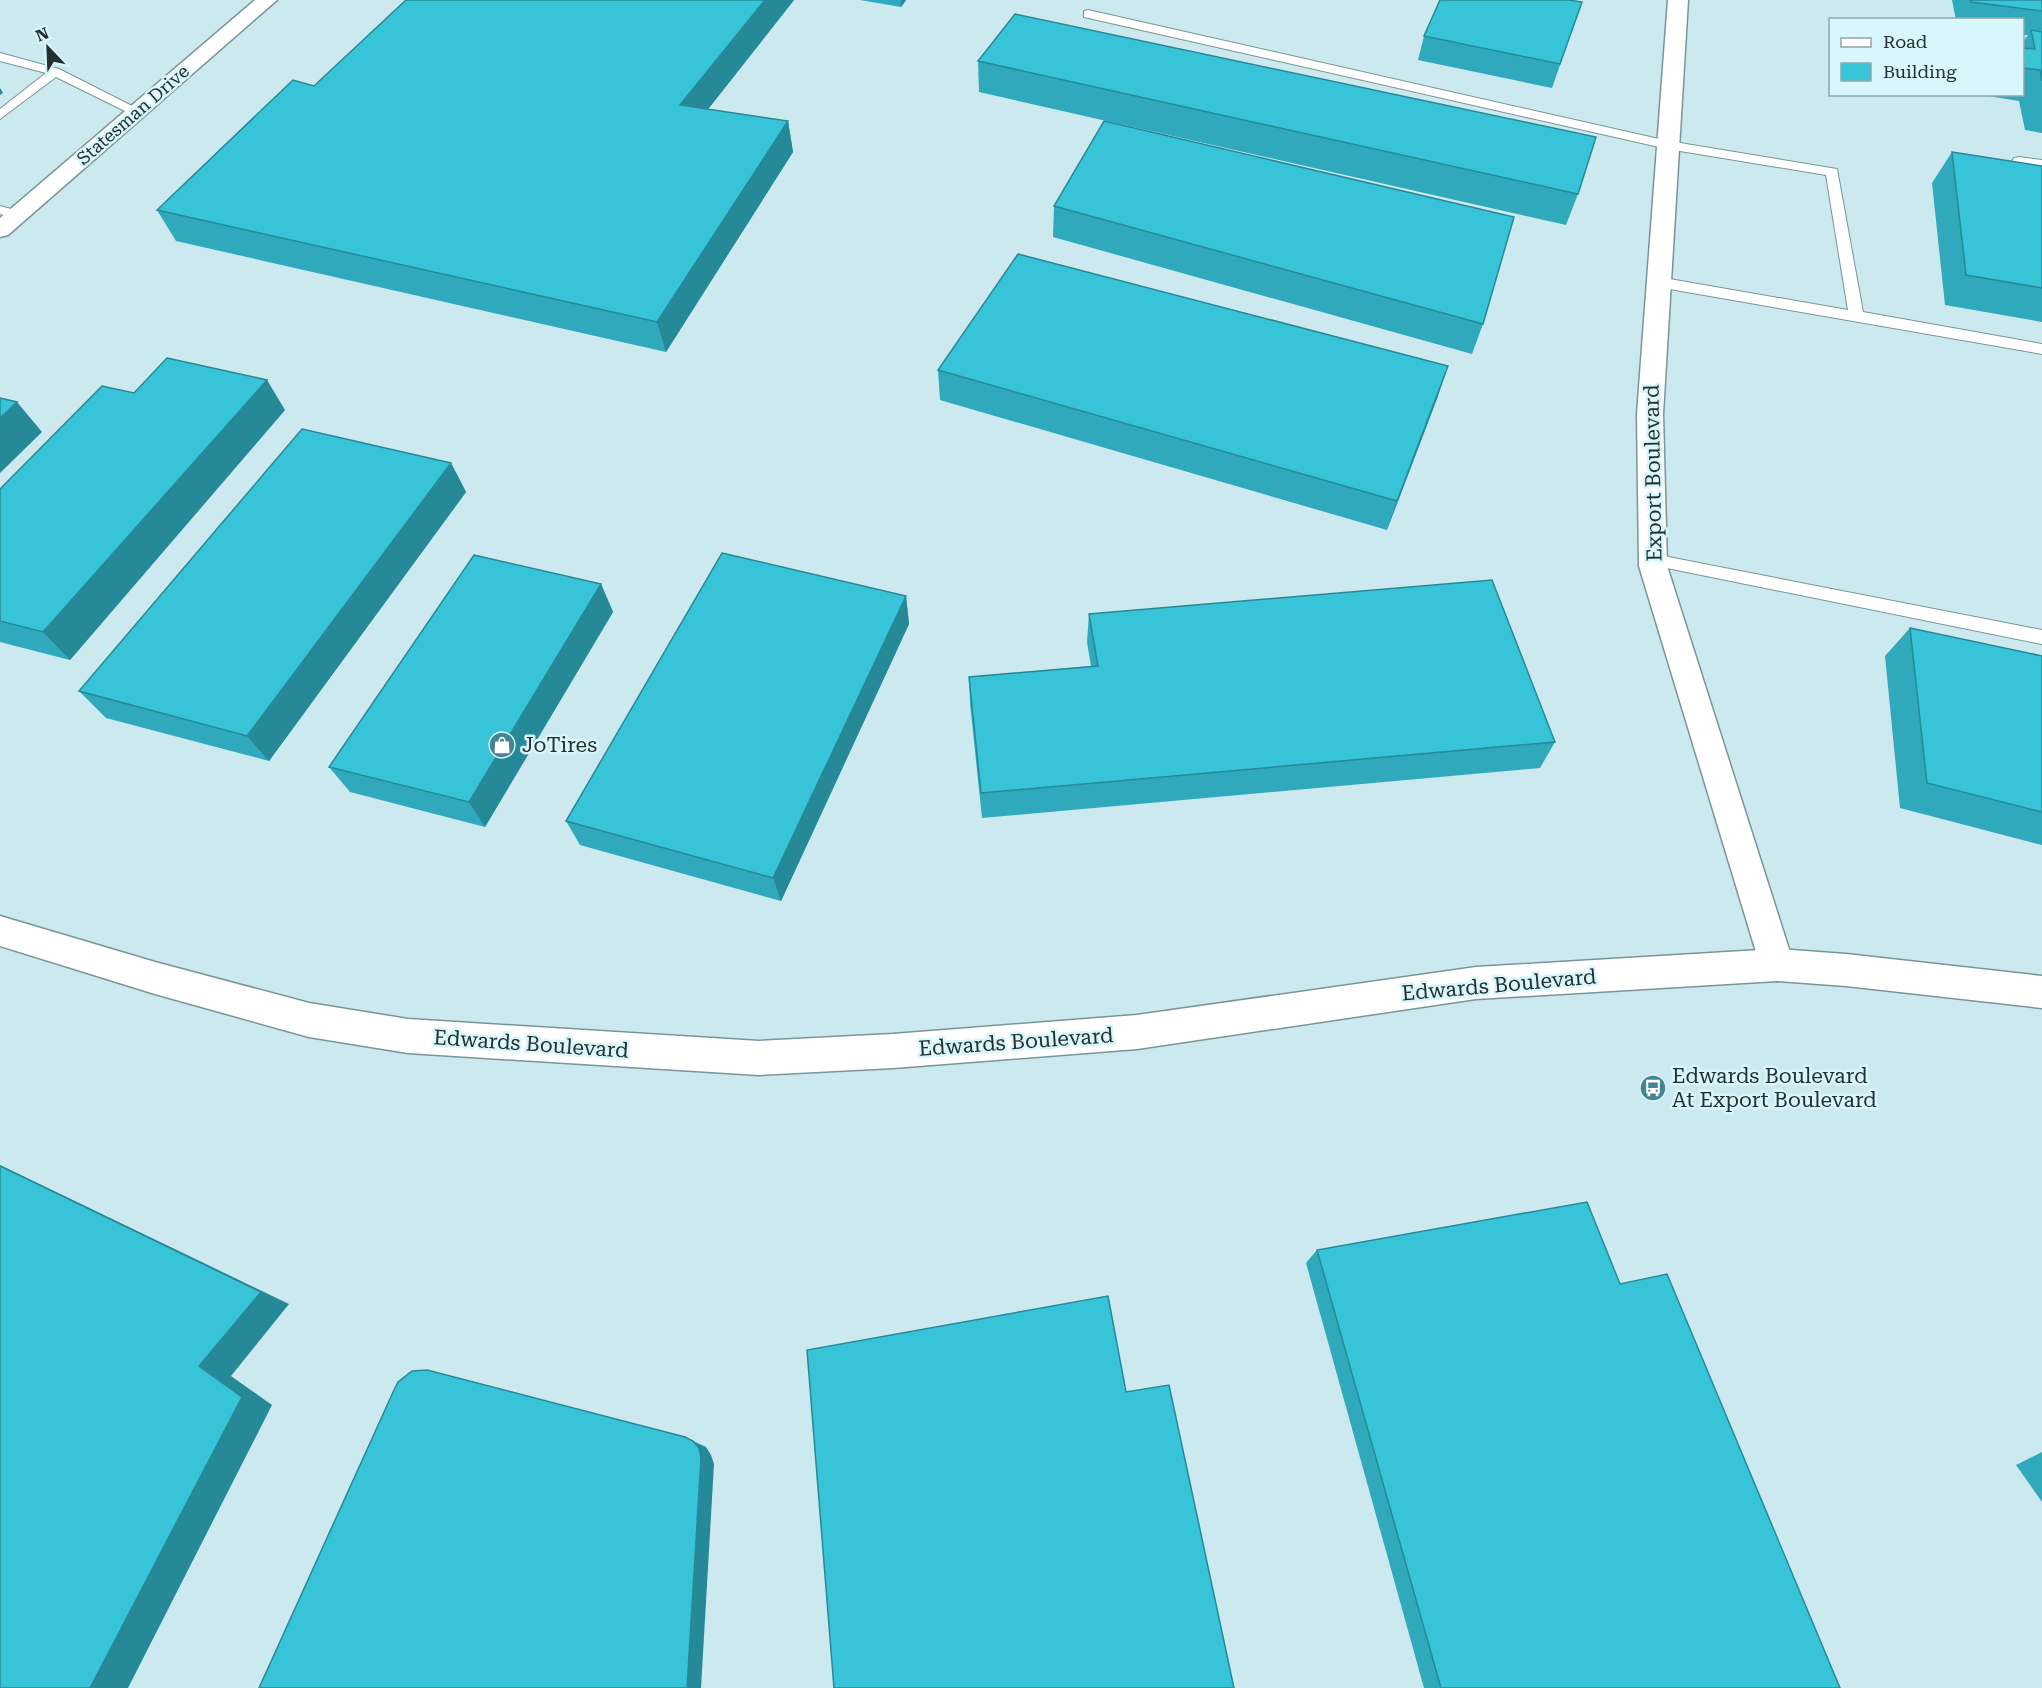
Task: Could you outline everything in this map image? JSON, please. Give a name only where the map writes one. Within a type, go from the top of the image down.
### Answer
[{"type":"street","name":"Statesman Drive","points":[[0,230],[9,212],[138,112],[267,0]]},
{"type":"street","name":"Export Boulevard","points":[[1678,0],[1658,282],[1650,437],[1653,566],[1777,965]]},
{"type":"street","name":"Edwards Boulevard","points":[[0,931],[155,978],[309,1020],[408,1036],[759,1058],[893,1051],[1137,1032],[1476,983],[1777,965],[1846,970],[2042,992]]},
{"type":"lane","points":[[1088,14],[1668,145],[1832,172],[1856,316]]},
{"type":"lane","points":[[0,57],[55,72],[138,112]]},
{"type":"lane","points":[[0,115],[55,72]]},
{"type":"lane","points":[[2019,161],[2042,164]]},
{"type":"lane","points":[[1658,282],[2042,349]]},
{"type":"lane","points":[[1653,560],[2042,637]]},
{"type":"building","points":[[406,0],[765,0],[680,105],[788,121],[657,322],[157,210],[293,80],[314,86]]},
{"type":"building","points":[[1440,0],[1569,0],[1582,2],[1560,64],[1424,36]]},
{"type":"building","points":[[1970,0],[2042,0],[2042,11],[1971,2]]},
{"type":"building","points":[[1015,14],[1596,137],[1578,194],[978,61]]},
{"type":"building","points":[[2031,30],[2042,32],[2042,81],[2040,70],[2024,68],[2024,48],[2035,49]]},
{"type":"building","points":[[1104,121],[1514,217],[1483,324],[1054,206]]},
{"type":"building","points":[[1952,152],[2042,166],[2042,288],[1966,275]]},
{"type":"building","points":[[1018,254],[1448,366],[1397,501],[938,370]]},
{"type":"building","points":[[167,358],[267,380],[43,632],[0,621],[0,489],[102,386],[134,393]]},
{"type":"building","points":[[0,398],[17,402],[0,418]]},
{"type":"building","points":[[302,429],[451,463],[247,736],[79,691]]},
{"type":"building","points":[[722,553],[906,596],[773,878],[566,821]]},
{"type":"building","points":[[474,555],[601,584],[469,802],[329,767]]},
{"type":"building","points":[[1492,580],[1555,742],[981,793],[969,677],[1098,666],[1089,614]]},
{"type":"building","points":[[1910,628],[2042,656],[2042,812],[1927,783]]},
{"type":"building","points":[[0,1166],[261,1292],[199,1366],[242,1397],[90,1688],[0,1688]]},
{"type":"building","points":[[1587,1202],[1620,1284],[1667,1274],[1840,1688],[1441,1688],[1317,1250]]},
{"type":"building","points":[[1108,1296],[1126,1392],[1169,1385],[1234,1688],[834,1688],[807,1350]]},
{"type":"building","points":[[427,1370],[685,1437],[699,1448],[701,1458],[687,1688],[259,1688],[398,1382],[412,1371]]},
{"type":"place","name":"JoTires","points":[[502,745]]},
{"type":"place","name":"Edwards Boulevard At Export Boulevard","points":[[1653,1088]]}]
